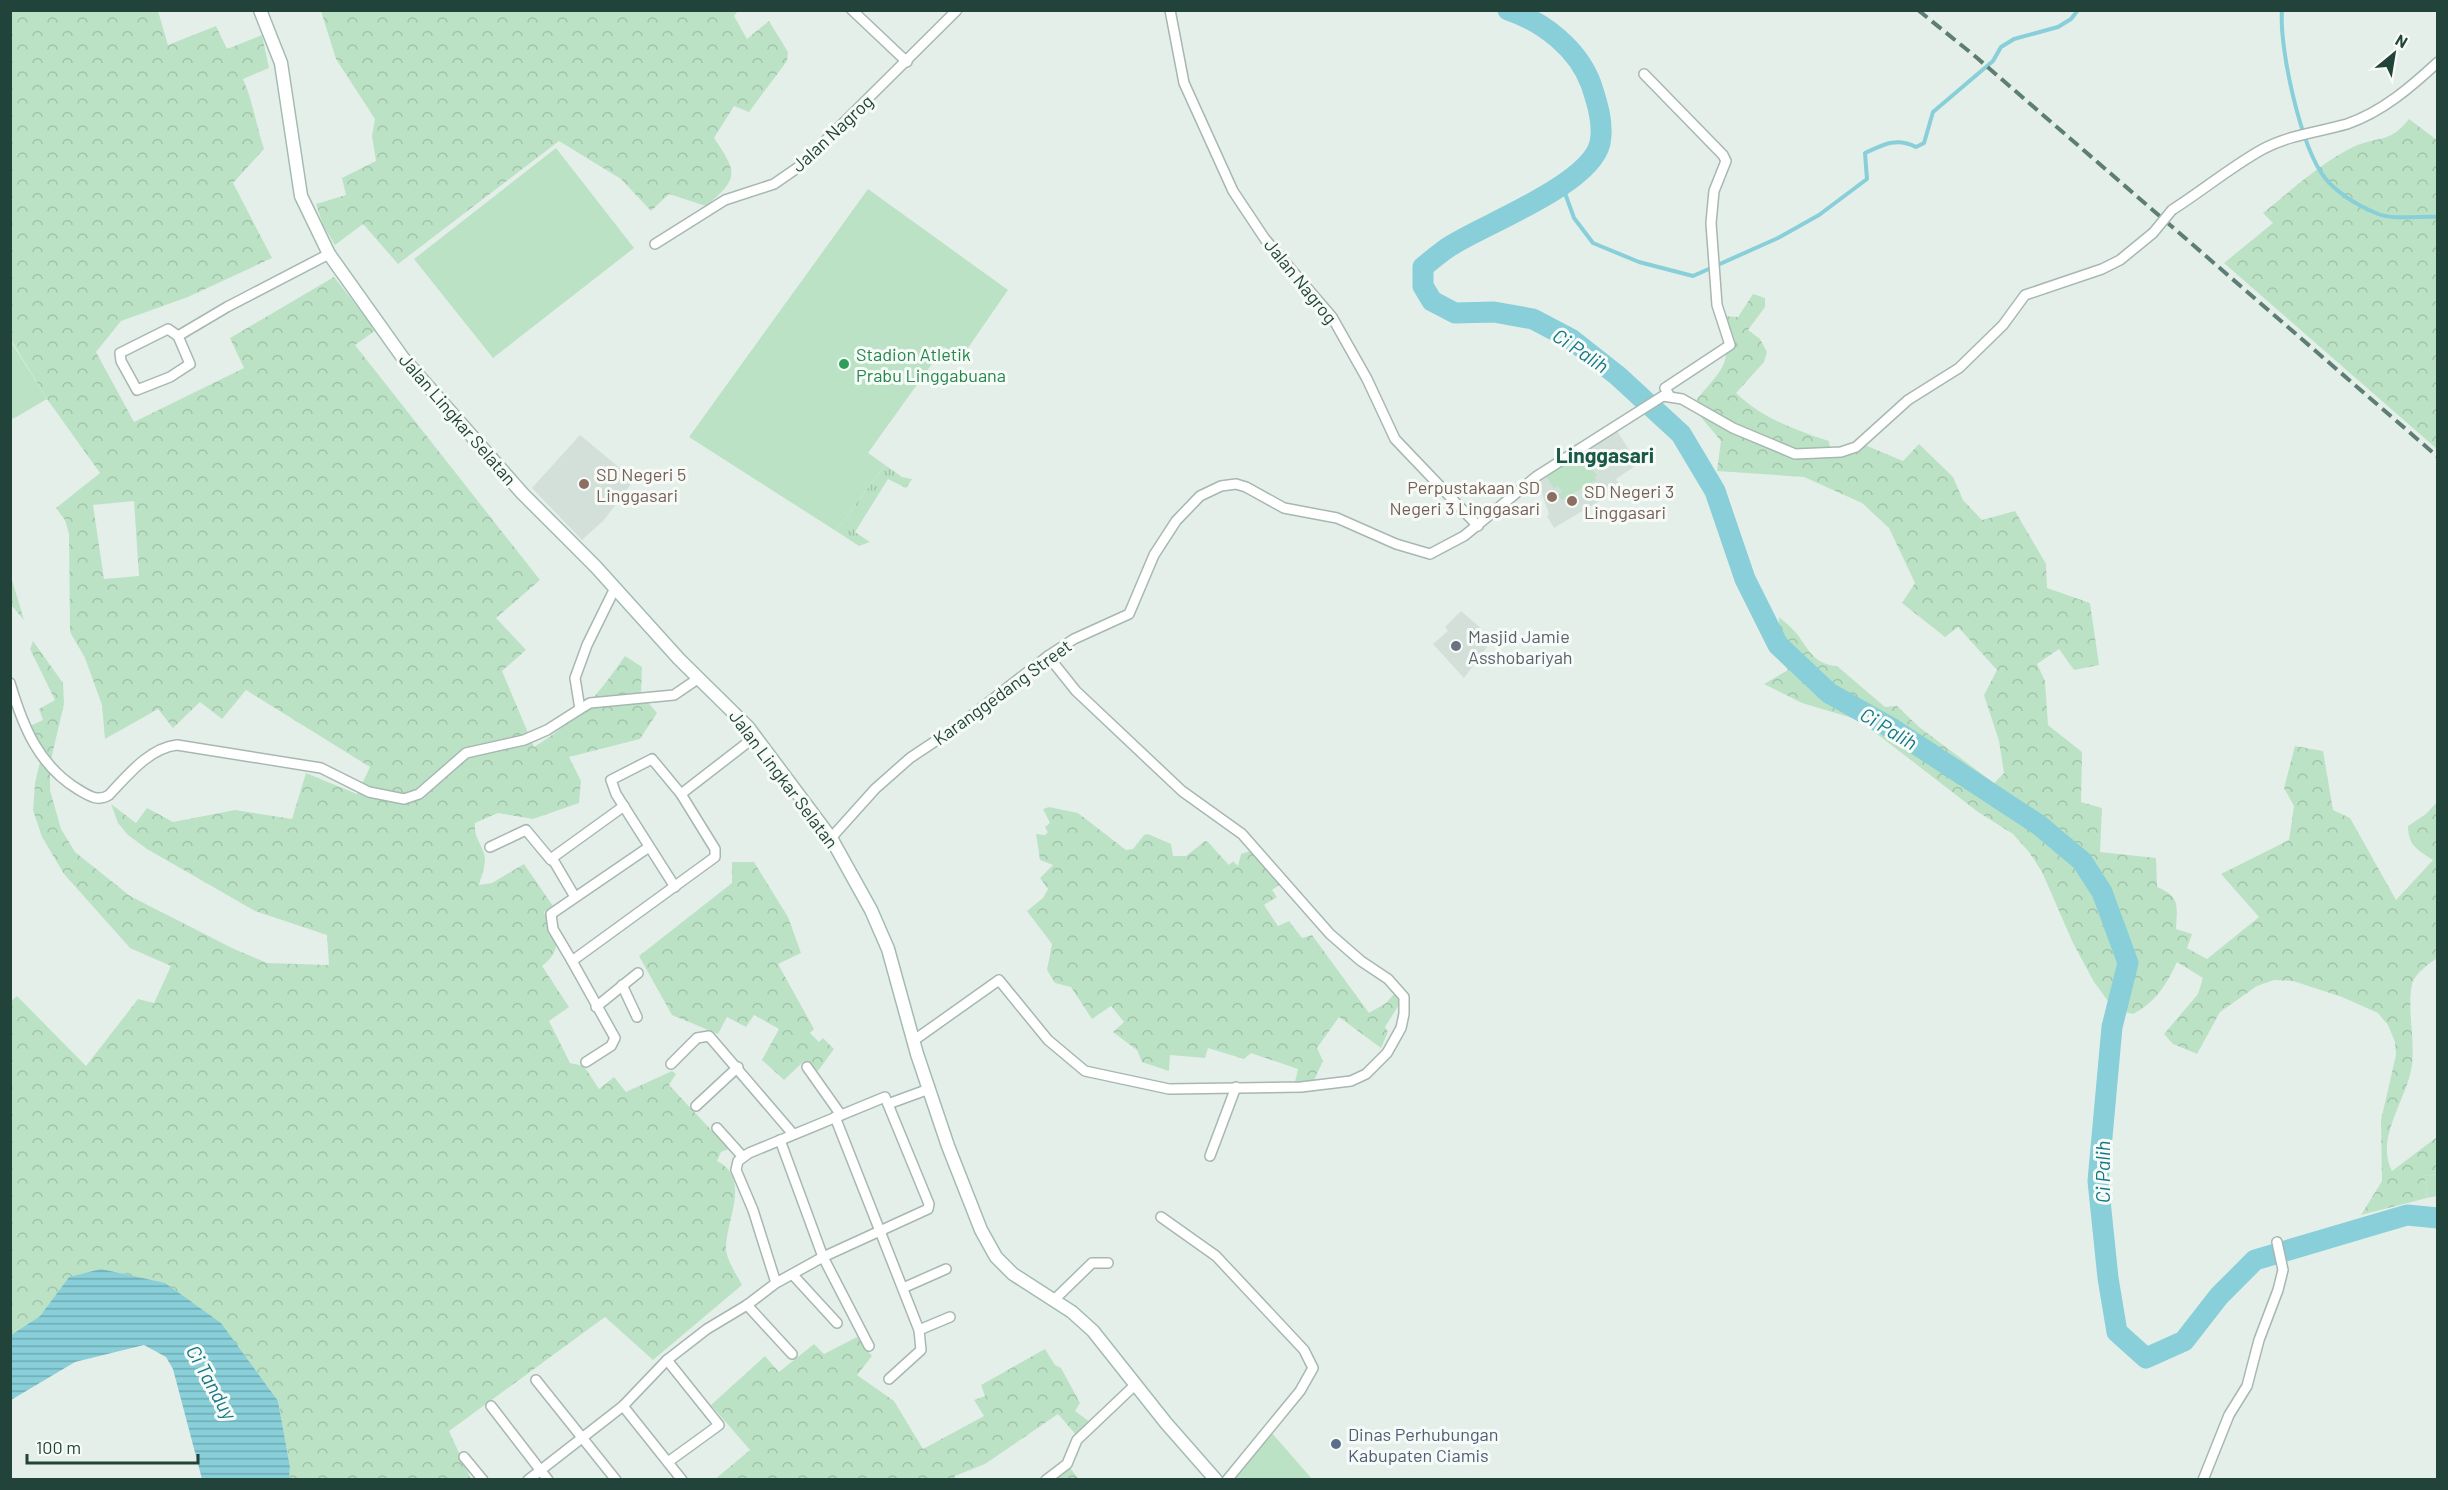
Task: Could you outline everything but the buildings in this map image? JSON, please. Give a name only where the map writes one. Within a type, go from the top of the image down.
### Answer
[{"type":"street","name":"Jalan Lingkar Selatan","points":[[260,10],[281,63],[301,196],[329,254],[404,358],[522,493],[756,736],[831,838],[870,910],[888,949],[913,1041],[929,1089],[981,1230],[996,1257],[1013,1274],[1054,1300],[1093,1331],[1166,1424],[1216,1479]]},
{"type":"street","points":[[852,10],[907,62]]},
{"type":"street","name":"Jalan Nagrog","points":[[655,244],[725,200],[774,184],[800,166],[957,10]]},
{"type":"street","name":"Jalan Nagrog","points":[[1170,10],[1184,83],[1233,191],[1265,239],[1332,317],[1367,379],[1395,439],[1478,526]]},
{"type":"street","points":[[1644,74],[1725,159],[1711,206],[1717,305],[1731,342],[1729,348],[1666,387],[1664,390],[1666,396],[1695,405],[1733,428],[1795,454],[1841,452],[1856,447],[1901,405],[1959,368],[2003,325],[2025,295],[2120,260],[2152,233],[2172,210],[2263,149],[2349,123],[2377,110],[2397,98],[2438,62]]},
{"type":"street","points":[[178,336],[227,307],[329,254]]},
{"type":"street","points":[[168,329],[178,336],[190,360],[188,367],[137,390],[121,361],[120,353],[168,329]]},
{"type":"street","name":"Karanggedang Street","points":[[831,838],[875,789],[910,758],[961,724],[1048,656],[1074,639],[1129,614],[1154,555],[1176,521],[1200,496],[1221,486],[1236,484],[1284,508],[1337,518],[1396,544],[1430,554],[1478,526],[1537,476],[1635,413],[1666,396]]},
{"type":"street","points":[[580,709],[575,678],[587,645],[615,588]]},
{"type":"street","points":[[913,1041],[999,980],[1048,1040],[1085,1071],[1169,1089],[1301,1087],[1351,1081],[1366,1074],[1392,1046],[1403,1020],[1404,997],[1388,979],[1360,961],[1330,934],[1242,834],[1182,790],[1076,691],[1048,656]]},
{"type":"street","points":[[10,683],[29,738],[38,751],[65,782],[90,797],[100,799],[109,795],[154,754],[166,746],[177,745],[321,768],[369,792],[404,799],[419,794],[466,753],[524,740],[547,730],[590,703],[674,695],[699,678]]},
{"type":"street","points":[[681,794],[756,736]]},
{"type":"street","points":[[572,961],[675,887],[716,855],[708,837],[681,794],[651,759],[612,779],[624,806],[675,887]]},
{"type":"street","points":[[551,861],[560,851],[624,806]]},
{"type":"street","points":[[490,847],[526,830],[551,861],[574,897]]},
{"type":"street","points":[[586,1062],[615,1041],[614,1035],[572,961],[560,945],[550,918],[555,909],[649,848]]},
{"type":"street","points":[[596,1006],[638,973]]},
{"type":"street","points":[[622,986],[637,1017]]},
{"type":"street","points":[[671,1065],[697,1038],[705,1035],[713,1038],[793,1134]]},
{"type":"street","points":[[696,1106],[738,1067]]},
{"type":"street","points":[[807,1067],[838,1116],[919,1330],[921,1350],[889,1379]]},
{"type":"street","points":[[1210,1156],[1236,1087]]},
{"type":"street","points":[[888,1104],[929,1089]]},
{"type":"street","points":[[528,1479],[623,1406],[667,1360],[707,1329],[747,1305],[776,1283],[823,1257],[882,1229],[924,1213],[929,1204],[885,1097],[793,1134],[738,1161],[736,1170],[753,1210],[776,1283]]},
{"type":"street","points":[[717,1128],[743,1157]]},
{"type":"street","points":[[780,1140],[823,1257],[869,1346]]},
{"type":"street","points":[[1161,1217],[1221,1261],[1304,1350],[1313,1368],[1300,1391],[1227,1479]]},
{"type":"street","points":[[2203,1479],[2229,1415],[2247,1386],[2259,1340],[2278,1290],[2283,1270],[2277,1242]]},
{"type":"street","points":[[1054,1300],[1092,1263],[1108,1263]]},
{"type":"street","points":[[903,1288],[946,1269]]},
{"type":"street","points":[[793,1275],[837,1323]]},
{"type":"street","points":[[747,1305],[792,1354]]},
{"type":"street","points":[[919,1330],[950,1317]]},
{"type":"street","points":[[667,1360],[719,1425],[668,1462]]},
{"type":"street","points":[[536,1380],[616,1479]]},
{"type":"street","points":[[1046,1479],[1067,1464],[1077,1440],[1136,1384]]},
{"type":"street","points":[[491,1406],[548,1479]]},
{"type":"street","points":[[623,1406],[682,1479]]},
{"type":"street","points":[[464,1457],[483,1479]]},
{"type":"shaded area","name":"SD Negeri 3 Linggasari","points":[[1617,431],[1638,464],[1616,479],[1621,488],[1554,528],[1547,516],[1549,514],[1538,482]]},
{"type":"shaded area","name":"SD Negeri 5 Linggasari","points":[[580,435],[634,480],[604,520],[582,540],[532,488]]},
{"type":"shaded area","points":[[1461,611],[1483,630],[1476,639],[1487,647],[1464,678],[1433,644],[1448,631],[1445,627]]},
{"type":"green space","points":[[11,11],[158,11],[168,45],[216,26],[227,49],[262,35],[269,68],[243,79],[264,149],[233,183],[272,258],[188,297],[121,321],[96,352],[134,422],[244,368],[230,338],[334,277],[376,330],[355,345],[540,580],[496,618],[526,650],[502,671],[534,747],[562,728],[585,706],[606,683],[625,656],[642,667],[641,694],[657,713],[640,739],[569,757],[581,781],[579,803],[533,819],[498,813],[475,823],[476,835],[485,859],[479,885],[492,883],[524,864],[553,906],[544,912],[554,935],[556,947],[554,953],[542,966],[569,1007],[549,1021],[570,1063],[584,1066],[599,1089],[614,1077],[626,1092],[672,1071],[676,1074],[669,1085],[729,1149],[721,1152],[717,1161],[727,1168],[733,1178],[735,1199],[726,1251],[742,1285],[653,1360],[605,1317],[449,1431],[471,1479],[289,1479],[290,1467],[278,1401],[69,1277],[40,1316],[11,1335],[11,1001],[17,996],[86,1066],[138,999],[154,1003],[171,966],[130,948],[64,874],[42,837],[33,810],[35,783],[43,750],[30,726],[43,720],[39,709],[55,700],[30,649],[33,641],[63,683],[64,704],[50,764],[50,790],[61,829],[75,852],[130,896],[232,948],[267,963],[329,965],[327,935],[255,911],[147,849],[128,835],[118,823],[111,804],[136,823],[147,808],[173,822],[235,810],[292,819],[306,773],[357,794],[370,767],[246,690],[222,719],[200,702],[173,728],[158,709],[105,739],[102,705],[85,658],[70,632],[69,534],[65,520],[56,508],[100,473],[47,399],[11,340]],"holes":[[[134,501],[139,576],[104,579],[93,505]]]},
{"type":"green space","points":[[321,11],[738,11],[734,16],[747,39],[769,21],[788,52],[787,61],[749,112],[734,106],[714,138],[731,167],[731,174],[730,181],[725,188],[706,206],[669,194],[651,211],[621,179],[559,141],[398,264],[363,224],[335,245],[323,225],[316,204],[346,195],[342,178],[376,161],[372,136],[375,119],[336,59]]},
{"type":"green space","points":[[2409,119],[2437,140],[2437,449],[2224,263],[2273,223],[2263,213],[2306,178],[2353,147],[2395,133]]},
{"type":"green space","points":[[556,148],[634,248],[493,358],[414,259]]},
{"type":"green space","points":[[868,189],[1008,290],[961,358],[944,347],[868,453],[885,465],[836,531],[689,437]]},
{"type":"green space","points":[[1753,294],[1765,298],[1765,307],[1748,330],[1760,339],[1767,352],[1764,362],[1736,393],[1757,410],[1791,428],[1829,441],[1831,456],[1857,451],[1865,445],[1903,461],[1919,444],[1953,477],[1963,500],[1982,520],[2015,511],[2046,564],[2047,588],[2090,603],[2099,665],[2074,670],[2059,649],[2037,664],[2045,681],[2048,725],[2082,752],[2081,802],[2102,808],[2100,852],[2156,858],[2157,887],[2170,895],[2176,903],[2176,929],[2192,934],[2187,948],[2207,959],[2259,917],[2221,874],[2289,840],[2294,806],[2284,788],[2295,746],[2323,751],[2333,810],[2350,818],[2396,900],[2433,860],[2412,843],[2408,826],[2426,814],[2437,802],[2437,958],[2419,973],[2412,984],[2410,1003],[2413,1044],[2410,1077],[2394,1117],[2387,1145],[2392,1171],[2437,1137],[2437,1174],[2425,1176],[2427,1198],[2361,1215],[2382,1181],[2381,1120],[2396,1055],[2395,1042],[2388,1025],[2378,1013],[2342,997],[2293,981],[2274,980],[2257,986],[2220,1012],[2197,1054],[2173,1044],[2164,1034],[2198,994],[2203,978],[2177,962],[2154,999],[2133,1014],[2121,1011],[2108,1001],[2094,982],[2073,943],[2042,872],[2013,834],[1978,812],[1859,720],[1802,703],[1764,684],[1788,670],[1778,656],[1779,617],[1796,632],[1819,661],[1837,666],[1885,707],[1897,706],[1919,727],[1994,783],[2004,773],[1999,741],[1984,695],[1997,670],[1958,627],[1945,637],[1902,603],[1915,583],[1889,528],[1862,503],[1804,477],[1717,471],[1721,441],[1700,416],[1697,399],[1716,377],[1724,362],[1726,344],[1722,316],[1738,317]]},
{"type":"green space","points":[[10,340],[47,399],[13,419],[10,415]]},
{"type":"green space","points":[[1581,453],[1597,476],[1594,477],[1596,480],[1562,500],[1558,495],[1562,492],[1558,486],[1554,488],[1546,476]]},
{"type":"green space","points":[[885,465],[902,477],[912,479],[906,488],[888,479],[855,532],[870,542],[859,546],[836,531]]},
{"type":"green space","points":[[10,564],[12,580],[24,620],[11,605]]},
{"type":"green space","points":[[1049,807],[1078,813],[1126,850],[1133,849],[1144,835],[1148,834],[1171,844],[1173,856],[1186,856],[1205,841],[1229,865],[1233,861],[1238,866],[1241,854],[1254,850],[1282,883],[1272,890],[1277,897],[1264,905],[1278,926],[1289,921],[1302,938],[1312,935],[1369,1013],[1386,1003],[1396,992],[1402,1000],[1385,1027],[1388,1032],[1381,1048],[1339,1017],[1317,1048],[1323,1061],[1313,1082],[1295,1082],[1298,1069],[1251,1053],[1244,1059],[1208,1048],[1205,1058],[1170,1055],[1169,1071],[1142,1062],[1137,1050],[1113,1032],[1124,1022],[1111,1006],[1092,1019],[1071,987],[1055,983],[1047,970],[1052,944],[1027,911],[1043,898],[1048,889],[1040,878],[1053,865],[1040,860],[1036,834],[1045,835],[1048,832],[1045,827],[1050,823],[1043,809]]},
{"type":"green space","points":[[732,862],[754,862],[788,917],[801,953],[778,964],[814,1029],[810,1033],[819,1042],[823,1038],[834,1049],[818,1071],[804,1061],[784,1080],[762,1060],[779,1029],[754,1015],[746,1027],[727,1017],[718,1034],[672,1015],[639,956],[732,883]]},
{"type":"green space","points":[[2437,1174],[2437,1196],[2427,1198],[2425,1176]]},
{"type":"green space","points":[[857,1337],[872,1356],[857,1375],[894,1401],[923,1449],[984,1416],[974,1400],[985,1396],[981,1385],[1045,1349],[1055,1365],[1061,1368],[1080,1403],[1075,1411],[1090,1422],[1077,1436],[1058,1414],[985,1464],[955,1476],[954,1479],[714,1480],[750,1450],[711,1405],[765,1356],[779,1372],[814,1344],[824,1354]]},
{"type":"green space","points":[[1271,1432],[1312,1479],[1232,1480]]},
{"type":"green space","points":[[1069,1467],[1079,1479],[1048,1480]]},
{"type":"water","name":"Ci Tanduy","points":[[101,1269],[165,1283],[221,1323],[278,1401],[290,1467],[289,1479],[202,1479],[173,1369],[166,1357],[144,1345],[75,1362],[11,1400],[11,1335],[40,1316],[69,1277]]},
{"type":"waterway","name":"Ci Palih","points":[[1508,10],[1547,29],[1578,59],[1591,84],[1598,106],[1601,128],[1600,143],[1592,158],[1578,173],[1536,201],[1452,245],[1423,267],[1423,286],[1432,301],[1455,313],[1494,312],[1533,319],[1571,339],[1618,376],[1681,434],[1715,491],[1745,579],[1778,645],[1829,693],[1893,729],[2039,825],[2082,861],[2102,892],[2128,963],[2112,1027],[2098,1181],[2108,1278],[2117,1332],[2146,1358],[2184,1341],[2219,1296],[2255,1260],[2407,1215],[2438,1218]]},
{"type":"waterway","points":[[1562,185],[1574,218],[1593,243],[1639,262],[1693,276],[1778,238],[1819,215],[1867,179],[1865,153],[1890,143],[1903,142],[1916,147],[1924,143],[1933,112],[1993,61],[2001,47],[2014,39],[2058,27],[2071,19],[2078,10]]},
{"type":"waterway","points":[[2282,10],[2284,48],[2293,97],[2308,145],[2325,178],[2349,199],[2378,214],[2399,217],[2438,217]]},
{"type":"railway","points":[[1918,10],[1976,57],[2438,457]]},
{"type":"place","name":"Stadion Atletik Prabu Linggabuana","points":[[844,364]]},
{"type":"place","name":"SD Negeri 5 Linggasari","points":[[584,484]]},
{"type":"place","name":"Perpustakaan SD Negeri 3 Linggasari","points":[[1552,497]]},
{"type":"place","name":"SD Negeri 3 Linggasari","points":[[1572,501]]},
{"type":"place","name":"Masjid Jamie Asshobariyah","points":[[1456,646]]},
{"type":"place","name":"Dinas Perhubungan Kabupaten Ciamis","points":[[1336,1444]]},
{"type":"district","name":"Linggasari","points":[[1605,454]]}]
